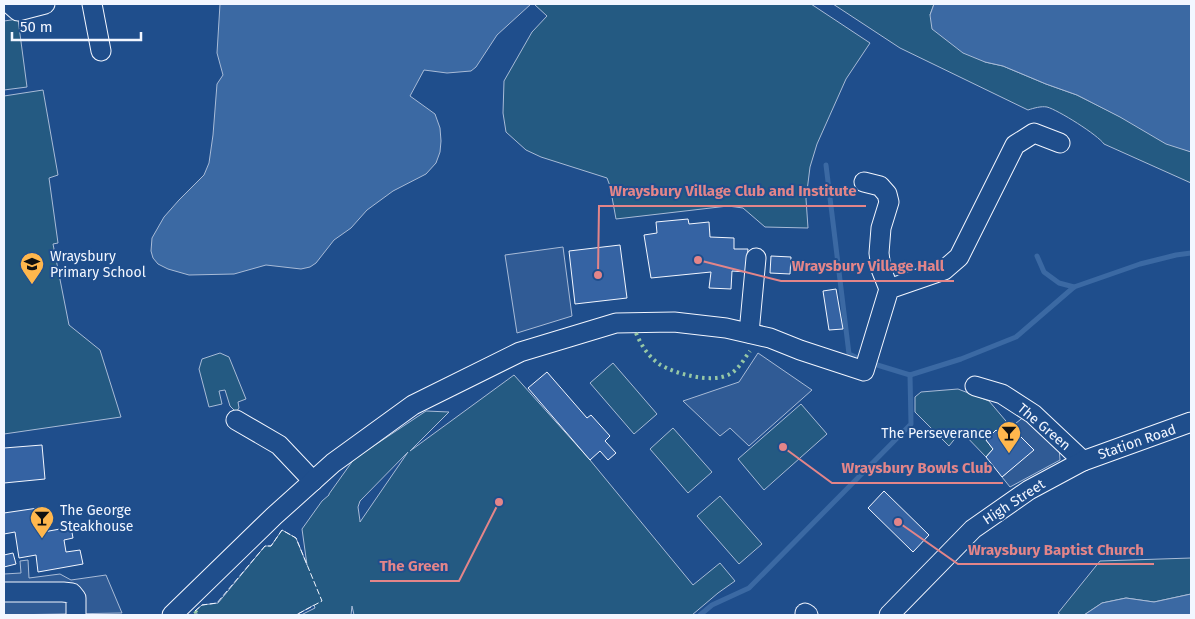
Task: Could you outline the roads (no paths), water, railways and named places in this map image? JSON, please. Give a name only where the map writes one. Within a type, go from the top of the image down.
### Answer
[{"type":"street","points":[[10,4],[18,11],[45,4]]},
{"type":"street","points":[[92,4],[101,51]]},
{"type":"street","points":[[889,289],[944,270],[959,256],[1015,145],[1034,133],[1060,142]]},
{"type":"street","points":[[172,615],[333,463],[413,405],[520,352],[616,323],[674,322],[726,328],[770,338],[800,350],[864,370],[889,289],[881,268],[879,253],[881,228],[889,202],[887,194],[880,186],[864,182]]},
{"type":"street","points":[[748,333],[756,258]]},
{"type":"street","name":"The Green","points":[[975,386],[1002,394],[1033,414],[1083,461]]},
{"type":"street","points":[[236,420],[279,445],[313,481]]},
{"type":"street","name":"Station Road","points":[[1083,461],[1191,422]]},
{"type":"street","name":"High Street","points":[[889,615],[973,529],[1029,490],[1083,461]]},
{"type":"street","points":[[4,592],[72,593],[76,598],[76,615]]},
{"type":"waterway","points":[[826,165],[849,354],[860,359]]},
{"type":"waterway","points":[[874,364],[910,375],[961,359],[1016,337],[1074,287],[1140,264],[1191,253]]},
{"type":"waterway","points":[[1037,256],[1044,272],[1059,283],[1074,287]]},
{"type":"waterway","points":[[700,615],[712,605],[749,588],[911,424],[910,375]]},
{"type":"place","name":"Wraysbury Village Hall","points":[[698,260]]},
{"type":"place","name":"Wraysbury Village Club and Institute","points":[[598,275]]},
{"type":"place","name":"Wraysbury Primary School","points":[[32,285]]},
{"type":"place","name":"Wraysbury Bowls Club","points":[[783,447]]},
{"type":"place","name":"The Perseverance","points":[[1009,454]]},
{"type":"place","name":"The Green","points":[[499,502]]},
{"type":"place","name":"Wraysbury Baptist Church","points":[[898,522]]},
{"type":"place","name":"The George Steakhouse","points":[[42,539]]}]
